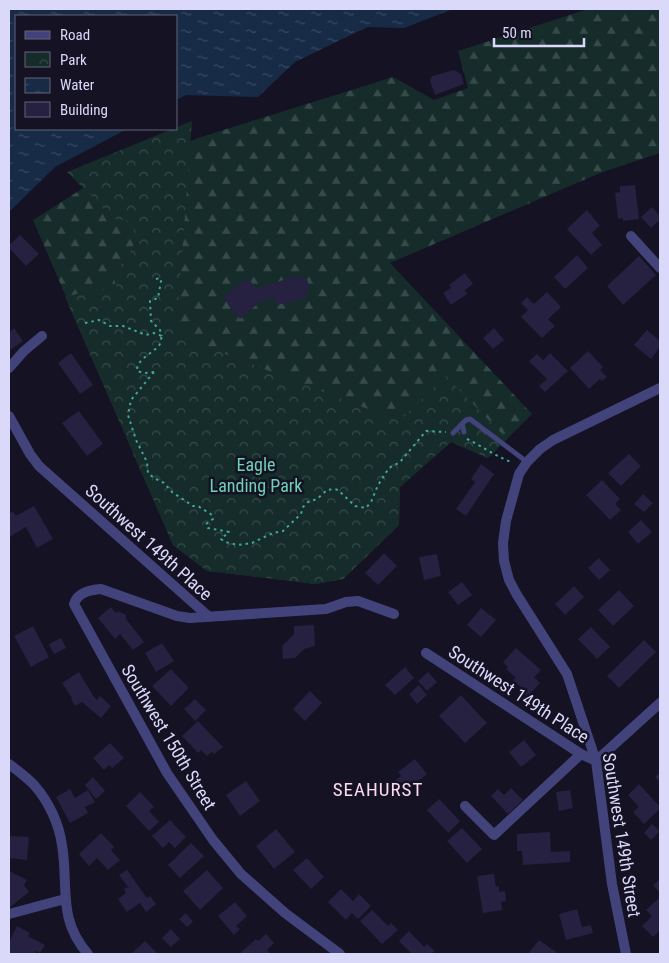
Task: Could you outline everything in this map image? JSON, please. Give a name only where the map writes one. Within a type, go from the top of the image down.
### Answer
[{"type":"street","points":[[631,236],[660,268]]},
{"type":"street","points":[[9,368],[24,350],[42,336]]},
{"type":"street","name":"Southwest 149th Street","points":[[626,954],[612,884],[596,761],[567,674],[509,580],[504,561],[503,543],[506,521],[519,474],[527,462],[540,449],[553,440],[660,388]]},
{"type":"street","name":"Southwest 149th Place","points":[[9,416],[30,454],[39,466],[208,616],[326,609],[346,602],[358,601],[394,614]]},
{"type":"street","name":"Southwest 150th Street","points":[[208,616],[190,618],[177,616],[101,589],[90,590],[76,598],[76,608],[167,772],[212,840],[241,874],[285,913],[340,954]]},
{"type":"street","name":"Southwest 149th Place","points":[[426,653],[581,754],[596,761]]},
{"type":"street","points":[[596,761],[660,703]]},
{"type":"street","points":[[465,806],[494,835],[581,754]]},
{"type":"street","points":[[9,764],[35,786],[55,818],[62,846],[64,898],[72,929],[78,942],[88,954]]},
{"type":"street","points":[[9,914],[64,898]]},
{"type":"lane","points":[[462,415],[464,432]]},
{"type":"lane","points":[[453,433],[470,419],[527,462]]},
{"type":"path","points":[[158,278],[161,281],[158,298],[150,301],[151,321],[160,330],[162,336],[160,344],[138,363],[137,371],[144,373],[154,372],[131,400],[128,415],[136,440],[147,462],[148,473],[193,506],[198,506],[212,515],[213,519],[206,524],[208,528],[229,532],[221,539],[225,542],[252,544],[273,533],[283,531],[301,514],[303,507],[308,502],[317,499],[327,490],[338,490],[355,506],[366,508],[389,468],[400,462],[426,430],[453,433],[512,462]]},
{"type":"path","points":[[85,323],[100,320],[110,326],[123,326],[146,335],[154,333],[162,336]]},
{"type":"green space","points":[[588,9],[660,9],[660,153],[600,173],[390,263],[532,414],[488,458],[451,442],[400,487],[399,525],[343,579],[316,584],[207,571],[173,545],[33,220],[107,173],[201,137],[393,77],[434,100],[468,88],[458,51]]},
{"type":"green space","name":"Eagle Landing Park","points":[[192,121],[176,335],[399,421],[446,376],[507,439],[488,458],[451,442],[400,487],[399,525],[343,579],[316,584],[207,571],[173,545],[65,297],[96,289],[126,294],[116,286],[113,275],[132,250],[135,236],[129,221],[114,219],[67,172],[170,130],[178,130],[178,127]]},
{"type":"water","points":[[9,9],[453,9],[404,28],[368,27],[295,62],[258,97],[186,95],[178,99],[178,15],[15,15],[15,130],[125,130],[55,167],[9,212]]},
{"type":"building","points":[[454,70],[461,74],[464,84],[435,95],[430,81],[432,76]]},
{"type":"building","points":[[635,185],[639,219],[623,221],[623,218],[618,219],[615,193],[620,192],[620,186]]},
{"type":"building","points":[[652,207],[660,216],[660,220],[651,228],[641,217]]},
{"type":"building","points":[[587,210],[600,226],[592,233],[602,245],[591,255],[567,229]]},
{"type":"building","points":[[20,235],[39,254],[26,266],[9,248],[9,245]]},
{"type":"building","points":[[577,255],[588,268],[565,289],[554,277]]},
{"type":"building","points":[[639,256],[656,275],[623,305],[607,286]]},
{"type":"building","points":[[465,273],[473,284],[465,290],[467,294],[451,305],[443,293],[451,288],[449,285]]},
{"type":"building","points":[[301,275],[302,279],[307,278],[310,291],[306,292],[307,298],[276,305],[274,298],[261,301],[240,319],[223,297],[248,278],[256,288]]},
{"type":"building","points":[[547,292],[561,307],[548,319],[555,326],[542,338],[521,317],[528,310],[521,303],[527,297],[534,304]]},
{"type":"building","points":[[14,328],[23,341],[10,350],[9,333]]},
{"type":"building","points":[[494,328],[504,340],[493,349],[483,338]]},
{"type":"building","points":[[647,330],[660,341],[660,347],[651,359],[634,345]]},
{"type":"building","points":[[588,351],[603,367],[600,370],[607,377],[602,381],[600,379],[589,389],[570,368]]},
{"type":"building","points":[[71,353],[93,385],[80,394],[58,363]]},
{"type":"building","points":[[550,353],[568,371],[545,392],[539,386],[547,379],[529,361],[537,354],[543,360]]},
{"type":"building","points":[[79,411],[103,444],[87,456],[62,423]]},
{"type":"building","points":[[629,454],[641,466],[621,486],[608,473]]},
{"type":"building","points":[[481,464],[494,474],[466,516],[456,509],[475,482],[471,479]]},
{"type":"building","points":[[602,480],[620,499],[615,504],[621,510],[610,520],[586,495]]},
{"type":"building","points":[[643,494],[653,503],[644,512],[634,504]]},
{"type":"building","points":[[34,506],[53,539],[37,548],[26,527],[9,537],[9,514],[13,511],[16,516]]},
{"type":"building","points":[[641,520],[652,532],[638,544],[628,532]]},
{"type":"building","points":[[384,553],[397,566],[378,585],[365,573]]},
{"type":"building","points":[[437,554],[441,576],[424,580],[419,557]]},
{"type":"building","points":[[599,558],[610,570],[599,580],[588,568]]},
{"type":"building","points":[[462,582],[472,595],[458,605],[448,592]]},
{"type":"building","points":[[574,586],[584,597],[565,615],[555,604]]},
{"type":"building","points":[[619,590],[634,606],[613,626],[598,610]]},
{"type":"building","points":[[111,607],[116,613],[118,611],[126,615],[126,619],[144,642],[133,650],[120,634],[115,639],[98,618]]},
{"type":"building","points":[[481,608],[496,620],[481,637],[467,625]]},
{"type":"building","points":[[314,625],[315,646],[304,649],[295,658],[283,659],[282,646],[294,634],[294,626]]},
{"type":"building","points":[[33,626],[49,657],[31,667],[14,636]]},
{"type":"building","points":[[591,627],[610,647],[597,659],[578,639]]},
{"type":"building","points":[[61,638],[66,648],[54,654],[49,644]]},
{"type":"building","points":[[644,640],[656,652],[619,688],[607,676]]},
{"type":"building","points":[[162,643],[174,661],[156,672],[145,653]]},
{"type":"building","points":[[516,648],[541,670],[534,677],[540,683],[527,697],[519,689],[521,687],[513,680],[516,678],[506,669],[508,667],[503,662]]},
{"type":"building","points":[[405,667],[414,678],[395,695],[385,685]]},
{"type":"building","points":[[171,669],[189,688],[171,706],[152,686]]},
{"type":"building","points":[[79,672],[94,697],[97,700],[100,696],[111,706],[101,718],[82,702],[75,706],[62,683]]},
{"type":"building","points":[[428,672],[437,682],[427,691],[418,681]]},
{"type":"building","points":[[419,685],[427,695],[417,704],[409,694]]},
{"type":"building","points":[[310,691],[322,703],[305,721],[293,709]]},
{"type":"building","points":[[461,695],[487,723],[465,743],[439,716]]},
{"type":"building","points":[[195,699],[206,710],[195,721],[184,709]]},
{"type":"building","points":[[198,721],[223,747],[214,754],[212,752],[207,756],[201,750],[198,753],[182,736]]},
{"type":"building","points":[[524,740],[536,755],[521,767],[509,752]]},
{"type":"building","points":[[110,743],[124,758],[112,768],[109,765],[104,770],[93,758]]},
{"type":"building","points":[[415,759],[427,774],[396,799],[386,787],[401,776],[398,772]]},
{"type":"building","points":[[660,772],[660,782],[655,777]]},
{"type":"building","points":[[93,777],[105,791],[96,799],[85,785]]},
{"type":"building","points":[[246,781],[260,801],[240,816],[226,795]]},
{"type":"building","points":[[639,784],[660,807],[644,824],[633,812],[639,807],[628,795]]},
{"type":"building","points":[[511,788],[523,800],[508,814],[491,796],[498,789],[504,795]]},
{"type":"building","points":[[70,789],[75,798],[88,790],[95,802],[85,807],[88,813],[70,823],[56,797]]},
{"type":"building","points":[[570,790],[573,808],[559,811],[556,792]]},
{"type":"building","points":[[140,792],[154,807],[149,811],[159,822],[149,831],[126,806]]},
{"type":"building","points":[[439,799],[460,821],[448,833],[427,810]]},
{"type":"building","points":[[170,820],[186,837],[175,848],[169,842],[163,848],[152,836]]},
{"type":"building","points":[[652,824],[660,831],[651,840],[644,833]]},
{"type":"building","points":[[462,828],[482,849],[467,863],[447,841]]},
{"type":"building","points":[[276,829],[295,852],[274,869],[256,846]]},
{"type":"building","points":[[550,832],[551,852],[570,851],[570,862],[523,865],[522,851],[517,851],[517,834]]},
{"type":"building","points":[[101,833],[114,847],[111,850],[120,860],[108,870],[97,858],[89,866],[79,854]]},
{"type":"building","points":[[10,836],[29,837],[27,860],[9,858]]},
{"type":"building","points":[[191,843],[204,856],[180,878],[168,865]]},
{"type":"building","points":[[307,858],[324,877],[311,889],[293,870]]},
{"type":"building","points":[[127,870],[147,898],[150,896],[156,904],[146,912],[140,903],[127,912],[118,899],[126,893],[124,889],[128,887],[119,875]]},
{"type":"building","points":[[207,870],[223,888],[200,910],[183,891]]},
{"type":"building","points":[[9,871],[27,880],[24,885],[29,892],[9,908]]},
{"type":"building","points":[[494,874],[496,887],[499,886],[499,892],[505,891],[506,901],[501,902],[502,910],[483,913],[477,876]]},
{"type":"building","points":[[660,879],[660,893],[653,885]]},
{"type":"building","points":[[341,889],[353,901],[359,894],[371,906],[358,919],[352,913],[346,920],[328,902]]},
{"type":"building","points":[[660,897],[660,930],[653,937],[642,926],[652,916],[646,910]]},
{"type":"building","points":[[235,902],[247,916],[236,926],[240,929],[234,935],[218,916]]},
{"type":"building","points":[[577,909],[582,927],[591,925],[593,933],[566,940],[559,914]]},
{"type":"building","points":[[372,910],[388,926],[391,923],[398,930],[382,944],[360,921]]},
{"type":"building","points":[[186,913],[193,922],[187,927],[179,919]]},
{"type":"building","points":[[17,926],[30,933],[28,936],[45,945],[40,953],[36,951],[35,954],[9,954],[9,942]]},
{"type":"building","points":[[171,929],[180,939],[171,947],[162,938]]},
{"type":"building","points":[[409,931],[424,947],[427,944],[435,951],[431,954],[412,954],[399,941]]},
{"type":"building","points":[[266,934],[274,943],[267,950],[270,954],[239,954],[256,939],[258,941]]},
{"type":"building","points":[[539,940],[556,952],[554,954],[528,954]]},
{"type":"building","points":[[145,941],[158,954],[131,954]]},
{"type":"district","name":"SEAHURST","points":[[378,789]]}]
